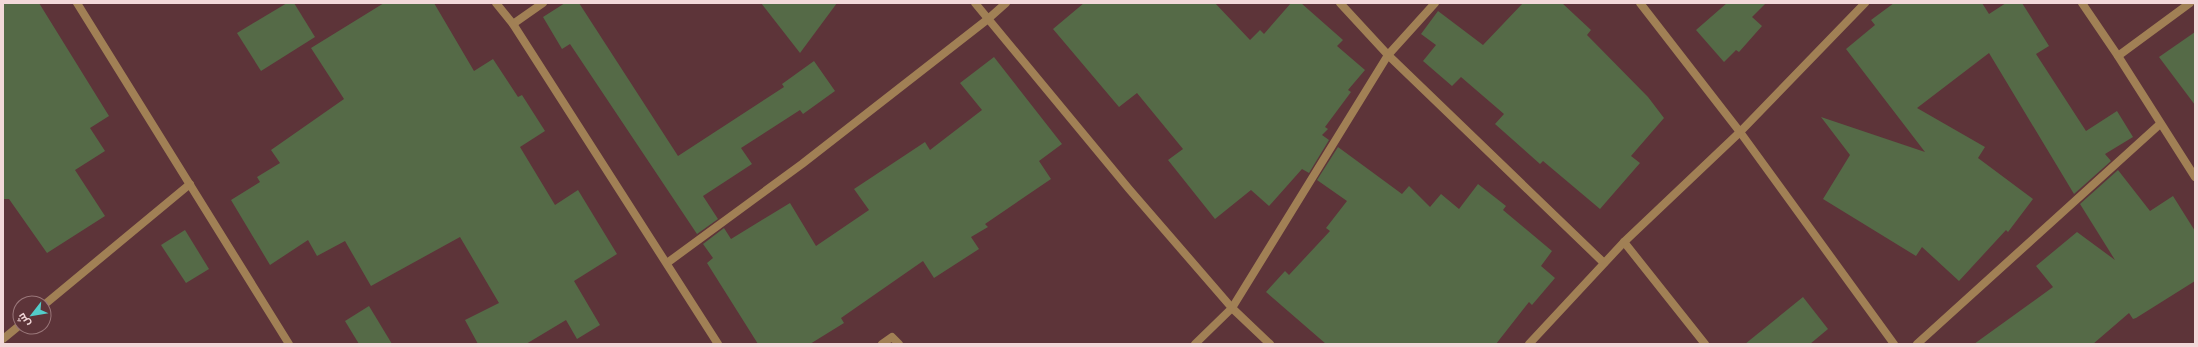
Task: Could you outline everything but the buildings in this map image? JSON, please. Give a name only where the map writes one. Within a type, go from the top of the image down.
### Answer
[{"type":"street","points":[[77,3],[289,344]]},
{"type":"street","points":[[496,3],[513,24],[718,344]]},
{"type":"street","points":[[513,24],[543,3]]},
{"type":"street","points":[[975,3],[1129,189],[1232,308],[1270,344]]},
{"type":"street","points":[[667,263],[802,164],[988,19],[1006,3]]},
{"type":"street","points":[[1340,3],[1388,55],[1604,263]]},
{"type":"street","points":[[1195,344],[1232,308],[1388,55],[1435,3]]},
{"type":"street","points":[[1640,3],[1740,132],[1894,344]]},
{"type":"street","points":[[1529,344],[1624,242],[1740,132],[1865,3]]},
{"type":"street","points":[[2082,3],[2118,56],[2195,177]]},
{"type":"street","points":[[2118,56],[2190,3]]},
{"type":"street","points":[[1917,344],[2160,124]]},
{"type":"street","points":[[52,298],[190,184]]},
{"type":"street","points":[[1624,242],[1705,344]]},
{"type":"street","points":[[3,339],[12,332]]},
{"type":"street","points":[[882,344],[892,338],[899,344]]}]
